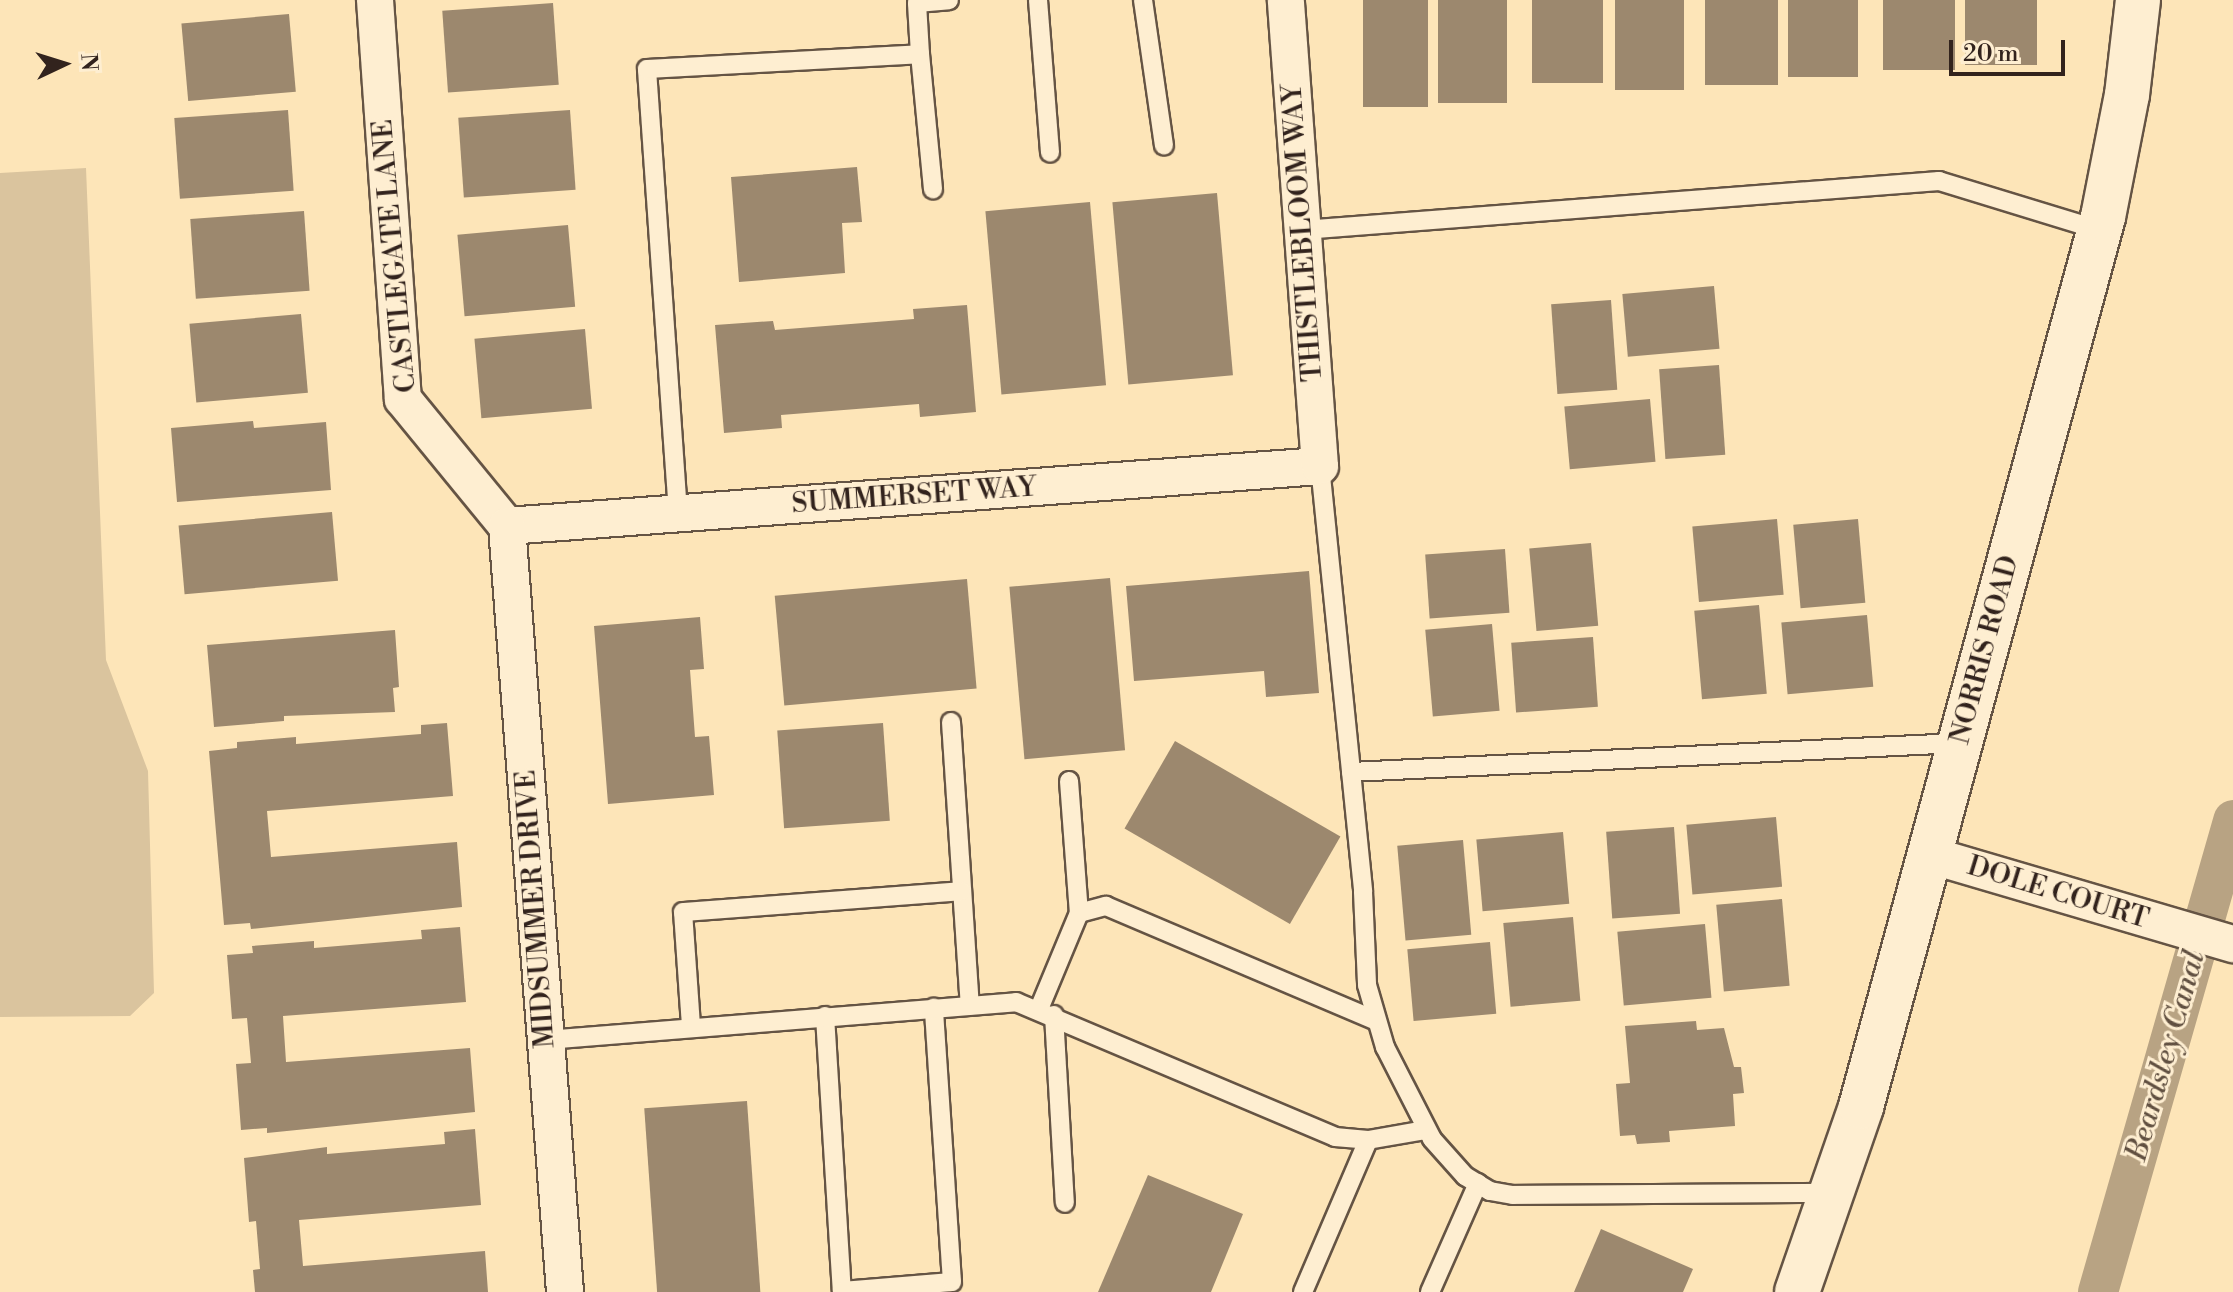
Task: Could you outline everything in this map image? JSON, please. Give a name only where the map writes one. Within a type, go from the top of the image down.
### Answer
[{"type":"street","name":"CASTLEGATE LANE","points":[[375,0],[403,399],[507,526]]},
{"type":"street","name":"THISTLEBLOOM WAY","points":[[1286,0],[1320,466]]},
{"type":"street","name":"NORRIS ROAD","points":[[1797,1292],[1834,1193],[1930,855],[2099,230],[2127,95],[2138,0]]},
{"type":"street","name":"SUMMERSET WAY","points":[[507,526],[1320,466]]},
{"type":"street","name":"MIDSUMMER DRIVE","points":[[507,526],[565,1292]]},
{"type":"street","name":"DOLE COURT","points":[[1930,855],[2233,944]]},
{"type":"lane","points":[[933,189],[917,3],[949,0]]},
{"type":"lane","points":[[1038,0],[1050,153]]},
{"type":"lane","points":[[1143,0],[1164,145]]},
{"type":"lane","points":[[678,513],[647,69],[920,54]]},
{"type":"lane","points":[[1303,230],[1939,181],[2099,230]]},
{"type":"lane","points":[[1320,466],[1351,772],[1367,985],[1375,1020],[1426,1130],[1457,1168],[1478,1183],[1513,1195],[1834,1193]]},
{"type":"lane","points":[[951,722],[970,1005]]},
{"type":"lane","points":[[1351,772],[1959,743]]},
{"type":"lane","points":[[1065,1203],[1046,1012],[1079,913],[1069,781]]},
{"type":"lane","points":[[691,1026],[683,912],[961,891]]},
{"type":"lane","points":[[1079,913],[1106,906],[1375,1020]]},
{"type":"lane","points":[[546,1040],[1016,1002],[1046,1012],[1311,1128],[1368,1140],[1426,1130]]},
{"type":"lane","points":[[825,1016],[842,1292],[953,1287],[934,1008]]},
{"type":"lane","points":[[1303,1292],[1368,1140]]},
{"type":"lane","points":[[1430,1292],[1478,1183]]},
{"type":"shaded area","points":[[86,168],[106,660],[148,771],[154,993],[130,1016],[0,1017],[0,173]]},
{"type":"building","points":[[1363,0],[1428,0],[1428,107],[1363,107]]},
{"type":"building","points":[[1438,0],[1507,0],[1507,103],[1438,103]]},
{"type":"building","points":[[1532,0],[1603,0],[1603,83],[1532,83]]},
{"type":"building","points":[[1615,0],[1684,0],[1684,90],[1615,90]]},
{"type":"building","points":[[1705,0],[1778,0],[1778,85],[1705,85]]},
{"type":"building","points":[[1788,0],[1858,0],[1858,77],[1788,77]]},
{"type":"building","points":[[1883,0],[1955,0],[1955,70],[1883,70]]},
{"type":"building","points":[[1965,0],[2037,0],[2037,65],[1965,65]]},
{"type":"building","points":[[553,3],[559,85],[448,93],[442,11]]},
{"type":"building","points":[[289,14],[296,92],[188,101],[181,23]]},
{"type":"building","points":[[288,110],[294,191],[180,199],[174,118]]},
{"type":"building","points":[[570,110],[576,190],[464,198],[458,118]]},
{"type":"building","points":[[857,167],[862,222],[842,223],[845,273],[739,282],[731,177]]},
{"type":"building","points":[[1217,193],[1233,375],[1128,384],[1112,202]]},
{"type":"building","points":[[1090,202],[1106,385],[1001,394],[985,211]]},
{"type":"building","points":[[304,211],[310,291],[196,299],[190,219]]},
{"type":"building","points":[[568,225],[575,307],[465,316],[457,235]]},
{"type":"building","points":[[1714,286],[1719,349],[1628,357],[1622,294]]},
{"type":"building","points":[[1611,300],[1617,390],[1557,394],[1551,304]]},
{"type":"building","points":[[967,305],[976,412],[920,417],[919,404],[781,415],[782,428],[724,433],[715,325],[773,321],[775,330],[914,319],[913,309]]},
{"type":"building","points":[[301,314],[308,393],[196,402],[189,324]]},
{"type":"building","points":[[585,329],[592,409],[481,418],[474,339]]},
{"type":"building","points":[[1719,365],[1725,455],[1665,459],[1659,369]]},
{"type":"building","points":[[1650,399],[1655,462],[1570,469],[1564,406]]},
{"type":"building","points":[[253,421],[254,428],[326,422],[331,490],[177,502],[171,428]]},
{"type":"building","points":[[332,512],[338,581],[185,594],[179,525]]},
{"type":"building","points":[[1777,519],[1784,595],[1699,602],[1692,526]]},
{"type":"building","points":[[1858,519],[1865,603],[1801,608],[1793,525]]},
{"type":"building","points":[[1591,543],[1598,626],[1536,631],[1529,548]]},
{"type":"building","points":[[1505,549],[1509,613],[1430,618],[1425,555]]},
{"type":"building","points":[[1309,571],[1319,693],[1266,697],[1264,671],[1134,681],[1126,586]]},
{"type":"building","points":[[1110,578],[1125,750],[1024,759],[1009,587]]},
{"type":"building","points":[[967,579],[977,689],[784,705],[775,596]]},
{"type":"building","points":[[1759,605],[1767,694],[1702,699],[1694,611]]},
{"type":"building","points":[[1867,615],[1873,687],[1788,694],[1781,622]]},
{"type":"building","points":[[700,617],[704,669],[690,670],[695,737],[709,736],[714,795],[608,804],[594,626]]},
{"type":"building","points":[[1492,624],[1500,711],[1433,717],[1425,630]]},
{"type":"building","points":[[395,630],[399,687],[393,688],[395,712],[284,716],[284,721],[214,727],[207,645]]},
{"type":"building","points":[[1593,637],[1598,707],[1516,713],[1511,643]]},
{"type":"building","points":[[447,723],[453,796],[267,811],[271,857],[457,842],[462,907],[251,929],[250,923],[224,925],[209,751],[237,748],[237,742],[296,737],[296,744],[421,734],[421,725]]},
{"type":"building","points":[[883,723],[890,821],[784,828],[777,730]]},
{"type":"building","points":[[1175,741],[1340,836],[1290,924],[1124,828]]},
{"type":"building","points":[[1776,817],[1782,887],[1692,895],[1686,825]]},
{"type":"building","points":[[1674,827],[1680,914],[1612,919],[1606,832]]},
{"type":"building","points":[[1563,832],[1569,904],[1483,911],[1476,840]]},
{"type":"building","points":[[1463,840],[1471,935],[1406,940],[1397,846]]},
{"type":"building","points":[[1782,899],[1790,986],[1724,991],[1716,905]]},
{"type":"building","points":[[1573,917],[1580,1001],[1511,1007],[1503,923]]},
{"type":"building","points":[[1705,924],[1711,998],[1624,1005],[1617,932]]},
{"type":"building","points":[[460,927],[466,1002],[283,1016],[286,1062],[470,1048],[475,1112],[267,1133],[267,1128],[241,1130],[236,1064],[251,1063],[247,1018],[232,1019],[227,955],[253,953],[252,946],[314,941],[314,948],[422,939],[421,930]]},
{"type":"building","points":[[1490,942],[1496,1014],[1414,1021],[1407,949]]},
{"type":"building","points":[[1696,1021],[1697,1030],[1724,1028],[1734,1067],[1741,1067],[1744,1093],[1733,1094],[1735,1126],[1669,1131],[1670,1142],[1637,1144],[1635,1135],[1620,1136],[1616,1084],[1630,1083],[1625,1026]]},
{"type":"building","points":[[747,1101],[760,1292],[657,1292],[644,1108]]},
{"type":"building","points":[[475,1129],[481,1205],[299,1220],[303,1266],[485,1251],[488,1292],[255,1292],[253,1270],[260,1269],[256,1221],[249,1222],[244,1158],[327,1147],[327,1154],[445,1144],[444,1132]]},
{"type":"building","points":[[1148,1175],[1243,1214],[1211,1292],[1098,1292]]},
{"type":"building","points":[[1601,1229],[1693,1269],[1683,1292],[1574,1292]]},
{"type":"waterway","name":"Beardsley Canal","points":[[2098,1292],[2233,820]]}]
